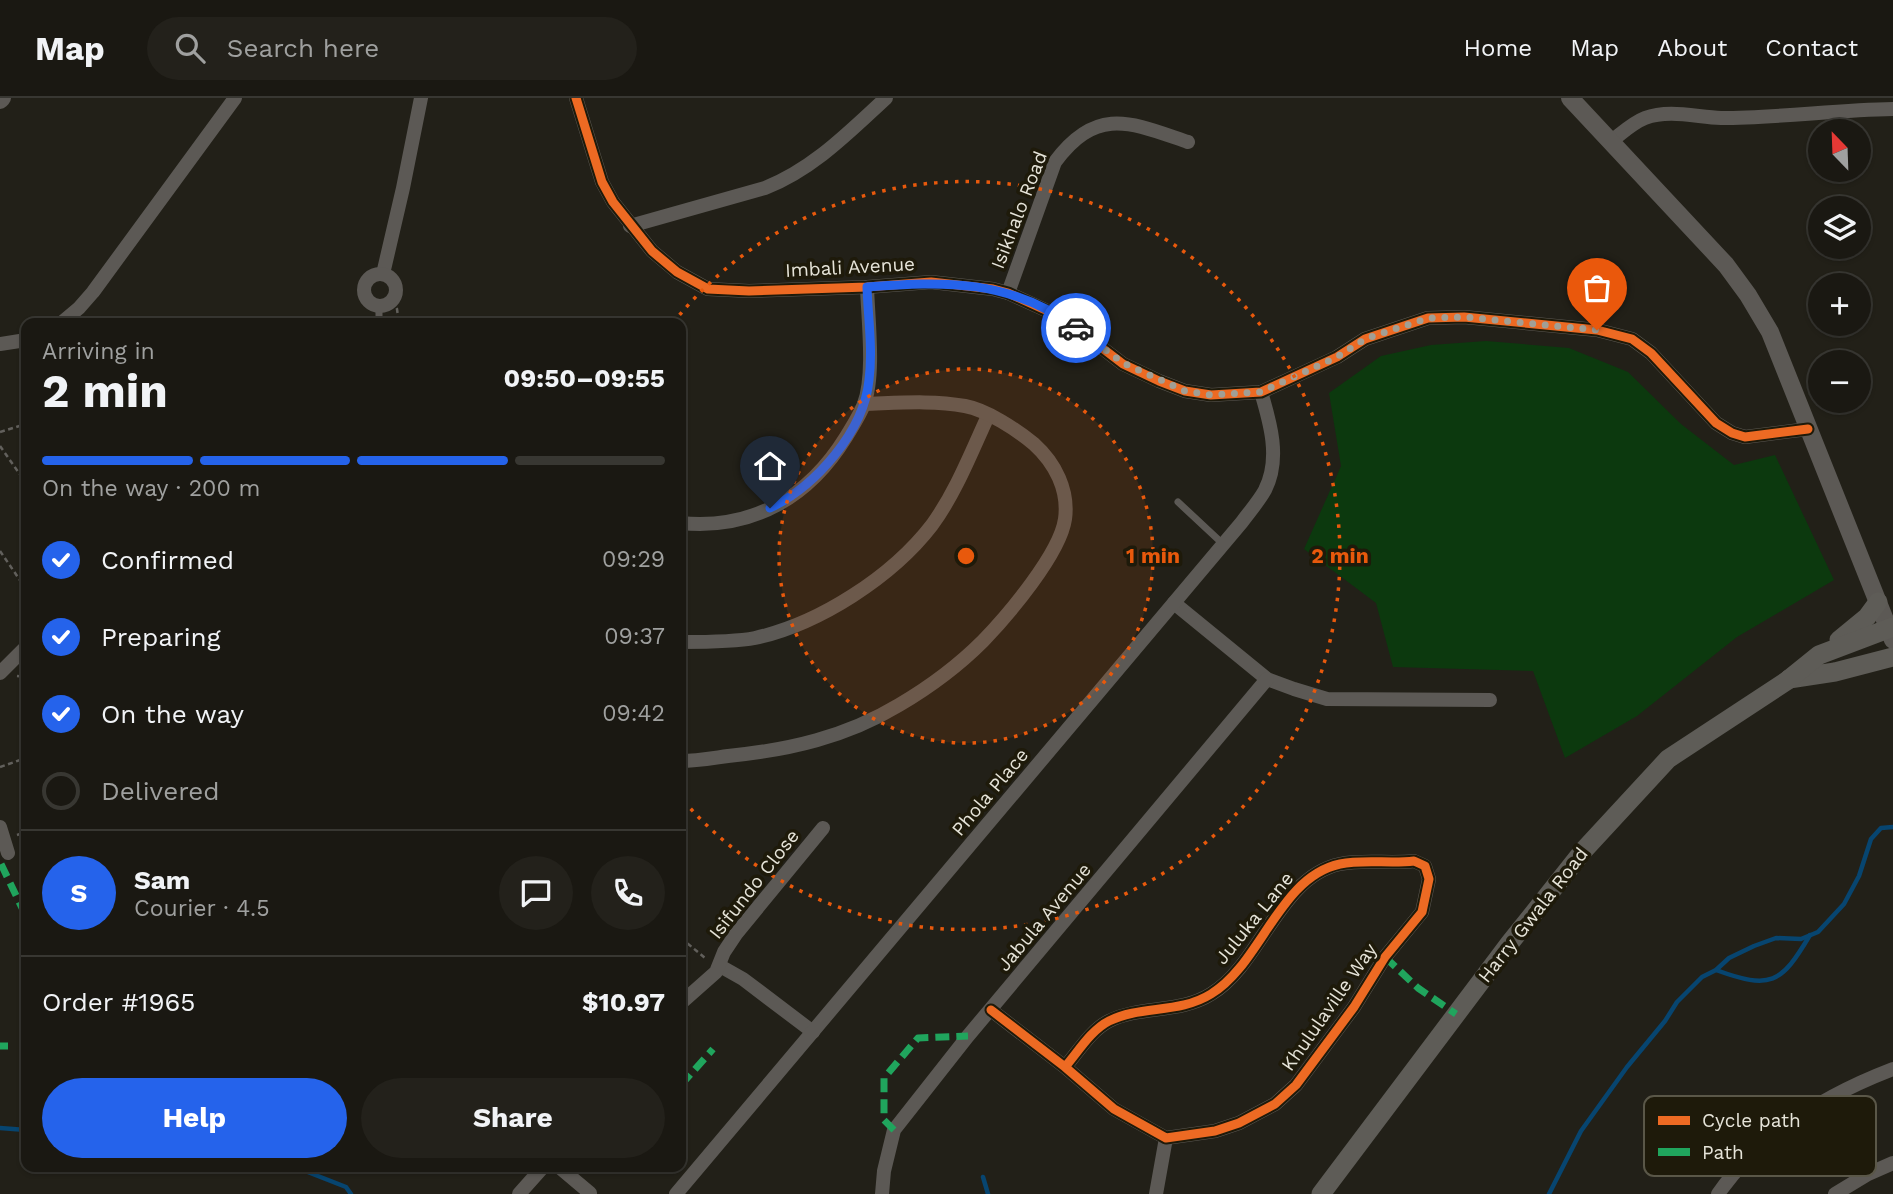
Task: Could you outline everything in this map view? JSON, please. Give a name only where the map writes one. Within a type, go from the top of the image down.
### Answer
[{"type":"main road","points":[[1819,655],[1858,626],[1878,602]]},
{"type":"main road","name":"Harry Gwala Road","points":[[1321,1194],[1509,944],[1583,851],[1668,759],[1788,680],[1819,655],[1891,632]]},
{"type":"main road","name":"Harry Gwala Road","points":[[1788,680],[1835,672],[1893,657]]},
{"type":"street","points":[[67,318],[93,292],[235,98]]},
{"type":"street","points":[[383,274],[421,98]]},
{"type":"street","name":"Imbali Avenue","points":[[576,98],[606,191],[652,251],[677,272],[708,289],[749,291],[931,282],[968,285],[1008,293],[1063,318],[1123,363],[1158,381],[1185,391],[1211,395],[1261,392],[1337,357],[1365,339],[1428,318],[1464,317],[1539,323],[1618,334],[1632,339],[1651,353],[1716,423],[1731,433],[1745,437],[1808,429]]},
{"type":"street","points":[[631,226],[765,188],[803,171],[886,98]]},
{"type":"street","points":[[1570,98],[1726,265],[1748,295],[1770,332],[1891,632]]},
{"type":"street","points":[[1610,142],[1632,125],[1657,115],[1766,117],[1842,110],[1893,109]]},
{"type":"street","name":"Isikhalo Road","points":[[1008,293],[1055,162],[1068,146],[1084,133],[1120,122],[1188,142]]},
{"type":"street","points":[[383,274],[394,281],[396,295],[385,303],[367,299],[364,292],[369,278],[383,274]]},
{"type":"street","points":[[686,524],[695,525],[741,518],[785,501],[802,490],[823,469],[840,446],[864,404],[870,379],[867,287]]},
{"type":"street","points":[[0,344],[21,341]]},
{"type":"street","name":"Phola Place","points":[[676,1194],[1174,603],[1266,489],[1274,448],[1261,392]]},
{"type":"street","points":[[686,760],[800,746],[850,730],[899,705],[944,674],[983,641],[1037,576],[1059,538],[1065,520],[1066,500],[1060,478],[1043,453],[1019,431],[969,407],[942,402],[864,404]]},
{"type":"street","points":[[686,642],[753,639],[804,623],[871,582],[899,560],[931,526],[954,488],[988,416]]},
{"type":"street","points":[[1174,603],[1267,679],[1327,699],[1490,700]]},
{"type":"street","points":[[0,673],[21,653]]},
{"type":"street","name":"Jabula Avenue","points":[[882,1194],[884,1171],[894,1130],[968,1036],[1267,679]]},
{"type":"street","points":[[0,827],[8,853]]},
{"type":"street","name":"Isifundo Close","points":[[714,963],[823,828]]},
{"type":"street","name":"Juluka Lane","points":[[1065,1067],[1107,1022],[1125,1015],[1172,1009],[1212,994],[1233,977],[1294,894],[1322,870],[1341,864],[1415,861]]},
{"type":"street","name":"Khululaville Way","points":[[1166,1138],[1215,1131],[1239,1123],[1275,1104],[1296,1085],[1354,1007],[1385,957],[1422,912],[1429,887],[1429,873],[1425,866],[1415,861]]},
{"type":"street","points":[[686,997],[714,963],[743,979],[813,1032]]},
{"type":"street","points":[[991,1010],[1114,1108],[1166,1138],[1156,1194]]},
{"type":"street","points":[[1833,1096],[1893,1069]]},
{"type":"street","points":[[1876,1171],[1893,1164]]},
{"type":"street","points":[[519,1194],[539,1172]]},
{"type":"street","points":[[565,1172],[590,1193]]},
{"type":"street","points":[[1718,1194],[1733,1176]]},
{"type":"street","points":[[1835,1194],[1865,1176]]},
{"type":"lane","points":[[380,318],[385,303]]},
{"type":"lane","points":[[1178,502],[1223,544]]},
{"type":"path","points":[[385,303],[397,309],[398,318]]},
{"type":"path","points":[[0,432],[21,426]]},
{"type":"path","points":[[0,446],[21,476]]},
{"type":"path","points":[[0,551],[21,582]]},
{"type":"path","points":[[0,767],[21,760]]},
{"type":"path","points":[[686,942],[714,963]]},
{"type":"green space","points":[[1486,341],[1569,348],[1628,372],[1681,424],[1734,465],[1775,455],[1834,580],[1737,637],[1637,716],[1565,758],[1533,671],[1393,667],[1376,603],[1304,549],[1341,466],[1329,393],[1381,356],[1431,345]]},
{"type":"waterway","points":[[1549,1194],[1581,1131],[1677,1002],[1702,977],[1716,970],[1729,958],[1776,938],[1801,939],[1818,932],[1844,904],[1859,876],[1871,839],[1881,828],[1893,827]]},
{"type":"waterway","points":[[1716,970],[1750,980],[1773,978],[1791,964],[1810,935]]},
{"type":"waterway","points":[[0,1128],[21,1130]]},
{"type":"waterway","points":[[308,1172],[346,1187],[351,1194]]},
{"type":"waterway","points":[[983,1177],[988,1194]]},
{"type":"marked path","points":[[1,864],[21,906]]},
{"type":"marked path","points":[[1385,957],[1418,988],[1456,1014]]},
{"type":"marked path","points":[[894,1130],[884,1120],[884,1078],[918,1038],[968,1036]]},
{"type":"marked path","points":[[0,1046],[8,1046]]},
{"type":"marked path","points":[[686,1079],[713,1049]]},
{"type":"cycle path","points":[[576,98],[602,182],[613,202],[652,251],[677,272],[708,289],[749,291],[931,282],[993,289],[1063,318],[1123,364],[1185,391],[1211,395],[1261,392],[1337,357],[1365,339],[1428,318],[1464,317],[1597,330],[1632,339],[1651,353],[1716,423],[1732,433],[1745,437],[1808,429]]},
{"type":"cycle path","points":[[991,1010],[1114,1109],[1166,1138],[1215,1131],[1239,1123],[1275,1104],[1296,1085],[1354,1007],[1385,957],[1422,912],[1429,879],[1425,866],[1414,861],[1358,862],[1340,864],[1319,872],[1301,886],[1244,963],[1211,994],[1186,1004],[1134,1013],[1109,1021],[1091,1036],[1065,1067]]},
{"type":"way so far","points":[[1076,328],[1123,363],[1158,381],[1185,391],[1211,395],[1261,392],[1337,357],[1365,339],[1428,318],[1464,317],[1597,330]]},
{"type":"route","points":[[770,508],[802,490],[818,475],[840,446],[864,404],[870,379],[867,287],[931,282],[993,289],[1063,318],[1076,328]]}]
